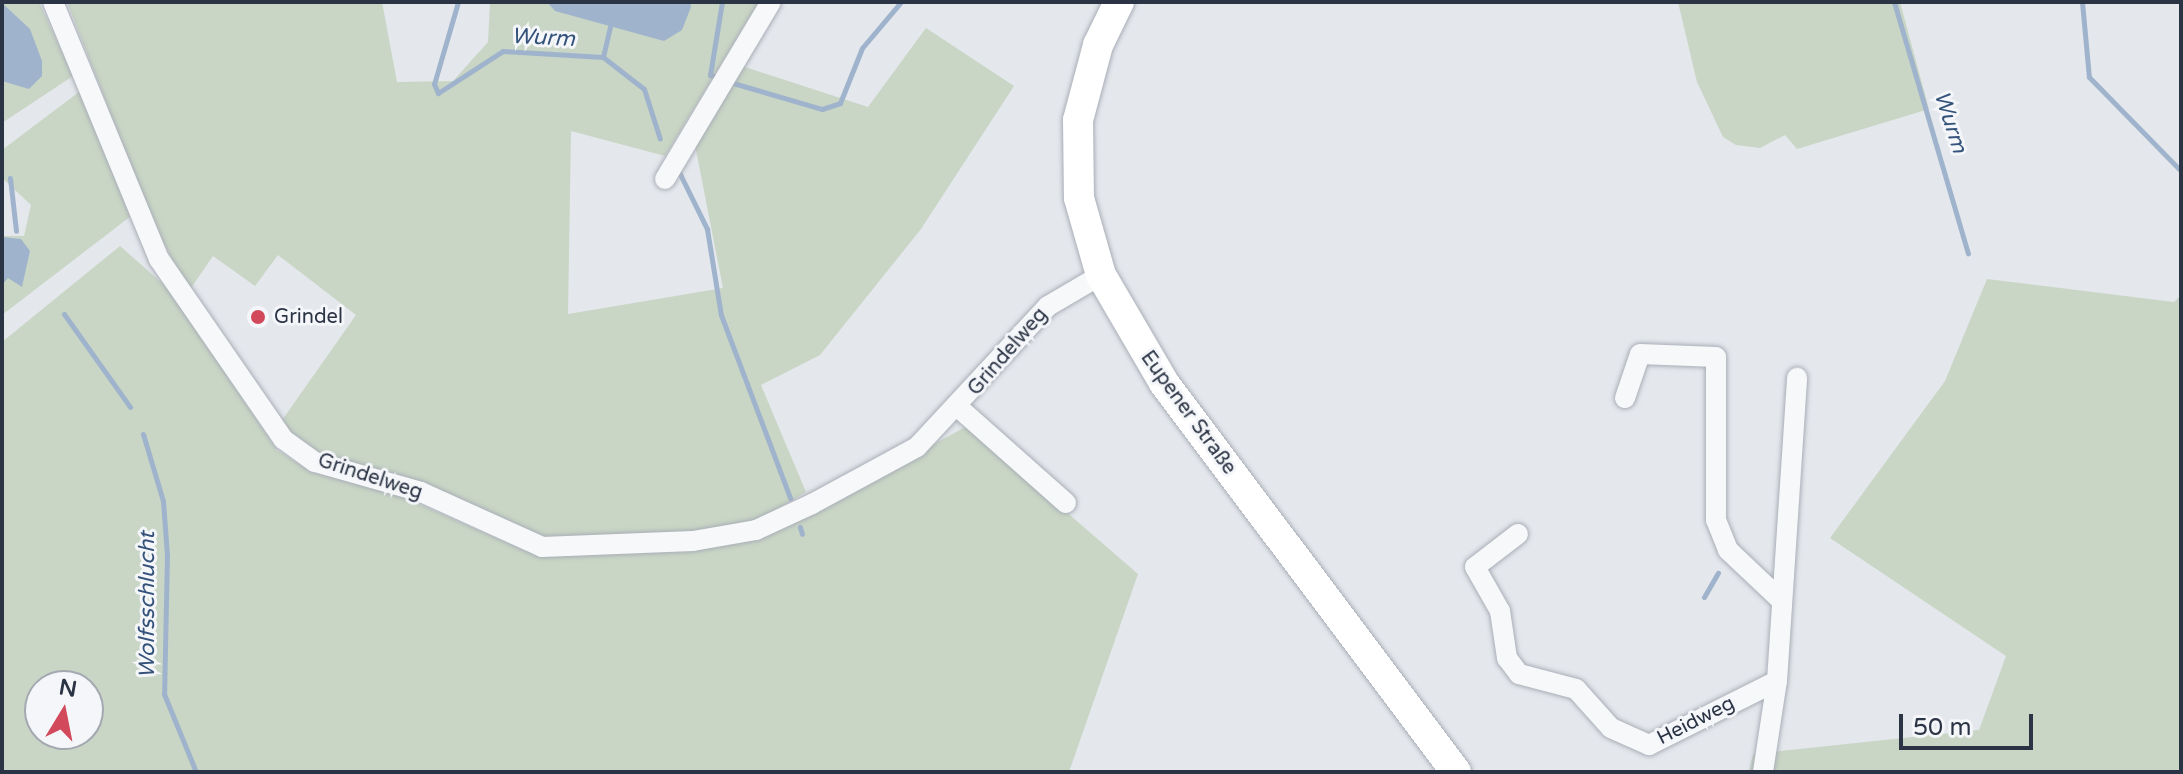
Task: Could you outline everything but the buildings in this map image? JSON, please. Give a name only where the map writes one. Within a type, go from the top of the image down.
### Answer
[{"type":"main road","name":"Eupener Straße","points":[[1119,2],[1098,45],[1078,120],[1079,198],[1101,275],[1164,383],[1456,772]]},
{"type":"street","name":"Grindelweg","points":[[53,2],[159,259],[255,406],[315,462],[421,492],[542,547],[693,541],[756,530],[812,504],[917,447],[959,408],[1048,306],[1101,275]]},
{"type":"street","points":[[665,179],[771,2]]},
{"type":"street","points":[[1625,398],[1640,354],[1716,357],[1716,520],[1728,550],[1782,601]]},
{"type":"street","points":[[1763,772],[1777,681],[1797,378]]},
{"type":"street","name":"Grindelweg","points":[[959,408],[1066,503]]},
{"type":"street","name":"Heidweg","points":[[1518,534],[1475,567],[1500,611],[1507,658],[1519,674],[1576,689],[1611,728],[1649,745],[1777,681]]},
{"type":"green space","points":[[2,2],[39,2],[73,76],[2,123]]},
{"type":"green space","points":[[67,2],[382,2],[397,82],[453,81],[488,42],[490,2],[759,2],[665,156],[571,131],[568,314],[723,288],[695,145],[742,66],[868,107],[926,28],[1014,86],[921,229],[820,355],[761,385],[806,492],[757,521],[716,530],[567,542],[505,526],[408,477],[319,456],[280,423],[356,315],[278,255],[255,286],[213,256],[189,291],[154,225]]},
{"type":"green space","points":[[1678,2],[1900,2],[1929,109],[1797,149],[1785,135],[1760,148],[1736,145],[1723,137],[1697,82]]},
{"type":"green space","points":[[79,92],[131,216],[2,315],[2,236],[24,236],[31,205],[2,178],[2,150]]},
{"type":"green space","points":[[120,246],[170,290],[277,450],[311,472],[394,493],[526,551],[576,556],[760,540],[967,426],[1138,574],[1069,772],[2,772],[2,342]]},
{"type":"green space","points":[[1987,279],[2174,302],[2181,295],[2181,772],[1749,772],[1753,754],[1979,730],[2006,656],[1830,538],[1945,381]]},
{"type":"water","points":[[547,2],[690,2],[691,7],[682,30],[664,41],[555,11]]},
{"type":"water","points":[[2,3],[30,29],[42,61],[42,76],[29,89],[2,81]]},
{"type":"water","points":[[2,237],[21,239],[30,251],[22,287],[8,278],[2,285]]},
{"type":"waterway","name":"Wurm","points":[[458,2],[434,84],[438,93],[503,51],[603,57],[644,89],[660,139]]},
{"type":"waterway","name":"Wurm","points":[[718,77],[710,75],[722,2]]},
{"type":"waterway","name":"Wurm","points":[[733,83],[822,109],[840,103],[862,48],[901,2]]},
{"type":"waterway","name":"Wurm","points":[[1894,2],[1968,253]]},
{"type":"waterway","points":[[2082,2],[2089,77],[2181,171]]},
{"type":"waterway","points":[[603,57],[610,27]]},
{"type":"waterway","name":"Wurm","points":[[679,172],[707,229],[721,315],[790,498]]},
{"type":"waterway","points":[[10,178],[16,231]]},
{"type":"waterway","name":"Wolfsschlucht","points":[[64,314],[130,407]]},
{"type":"waterway","name":"Wolfsschlucht","points":[[143,434],[163,501],[167,555],[164,694],[196,772]]},
{"type":"waterway","name":"Wurm","points":[[800,527],[802,534]]},
{"type":"waterway","name":"Wurm","points":[[1704,597],[1718,573]]},
{"type":"place","name":"Grindel","points":[[258,317]]}]
